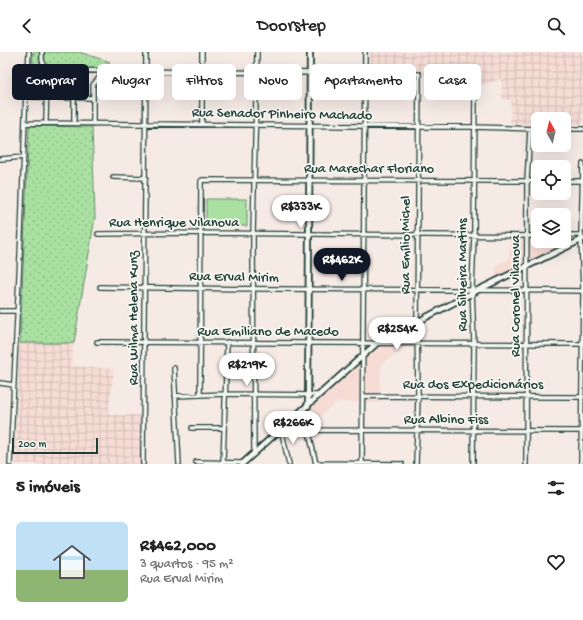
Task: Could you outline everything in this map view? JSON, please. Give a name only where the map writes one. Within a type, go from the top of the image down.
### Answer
[{"type":"main road","points":[[310,52],[310,64]]},
{"type":"main road","points":[[306,408],[308,395],[310,100]]},
{"type":"main road","points":[[243,464],[377,344],[472,292],[527,266],[582,237]]},
{"type":"street","points":[[28,64],[29,52]]},
{"type":"street","points":[[42,52],[43,64]]},
{"type":"street","name":"Rua Wilma Helena Kunz","points":[[146,52],[146,64]]},
{"type":"street","points":[[202,52],[202,64]]},
{"type":"street","points":[[257,52],[257,64]]},
{"type":"street","points":[[365,52],[365,64]]},
{"type":"street","points":[[302,74],[310,74]]},
{"type":"street","name":"Rua Emílio Michel","points":[[416,74],[419,74],[417,236],[418,396],[416,464]]},
{"type":"street","points":[[93,124],[93,86],[97,81]]},
{"type":"street","points":[[10,464],[26,100]]},
{"type":"street","points":[[46,100],[46,120]]},
{"type":"street","points":[[74,100],[74,120]]},
{"type":"street","name":"Rua Wilma Helena Kunz","points":[[143,464],[146,100]]},
{"type":"street","points":[[202,100],[202,124]]},
{"type":"street","points":[[254,454],[253,234],[256,100]]},
{"type":"street","points":[[362,464],[365,100]]},
{"type":"street","name":"Rua Silveira Martins","points":[[473,464],[474,344],[472,292],[475,100]]},
{"type":"street","name":"Rua Senador Pinheiro Machado","points":[[26,123],[475,127],[530,129]]},
{"type":"street","name":"Rua Coronel Vilanova","points":[[526,464],[527,181],[530,129]]},
{"type":"street","points":[[571,129],[583,129]]},
{"type":"street","points":[[0,160],[24,157]]},
{"type":"street","points":[[581,464],[583,164]]},
{"type":"street","points":[[112,177],[146,178]]},
{"type":"street","name":"Rua Marechar Floriano","points":[[200,234],[201,181],[205,179],[531,181]]},
{"type":"street","points":[[571,181],[583,181]]},
{"type":"street","name":"Rua Henrique Vilanova","points":[[98,234],[531,236]]},
{"type":"street","points":[[200,234],[200,395]]},
{"type":"street","points":[[571,236],[582,237]]},
{"type":"street","name":"Rua Erval Mirim","points":[[100,287],[253,290],[417,290],[472,292]]},
{"type":"street","points":[[480,289],[583,291]]},
{"type":"street","points":[[0,311],[17,311]]},
{"type":"street","name":"Rua Emiliano de Macedo","points":[[97,342],[583,344]]},
{"type":"street","points":[[223,463],[227,342]]},
{"type":"street","points":[[174,368],[179,464]]},
{"type":"street","points":[[0,383],[14,385]]},
{"type":"street","points":[[175,396],[225,394],[320,395]]},
{"type":"street","name":"Rua dos Expedicionários","points":[[363,396],[582,397]]},
{"type":"street","points":[[306,408],[316,464],[402,464]]},
{"type":"street","points":[[192,428],[224,428]]},
{"type":"street","points":[[282,429],[289,464]]},
{"type":"street","name":"Rua Albino Fiss","points":[[309,430],[582,432]]},
{"type":"street","points":[[196,462],[243,464]]},
{"type":"shaded area","points":[[369,52],[583,52],[583,124],[571,124],[571,112],[531,112],[531,123],[510,124],[511,100],[502,100],[501,79],[481,85],[481,64],[424,64],[424,76],[423,70],[416,70],[416,64],[369,64]]},
{"type":"shaded area","points":[[510,238],[531,238],[531,248],[556,248],[495,278],[496,265],[509,259]]},
{"type":"shaded area","points":[[414,327],[415,341],[381,364],[380,403],[337,402],[286,445],[283,430],[376,347]]},
{"type":"shaded area","points":[[20,343],[74,343],[71,366],[114,369],[108,415],[140,415],[141,464],[14,464]]},
{"type":"green space","points":[[33,52],[79,52],[110,62],[108,64],[97,64],[97,69],[89,69],[89,64],[32,64]]},
{"type":"green space","points":[[29,126],[92,127],[95,217],[74,343],[20,343]]},
{"type":"green space","points":[[206,199],[247,199],[247,226],[206,226]]}]
